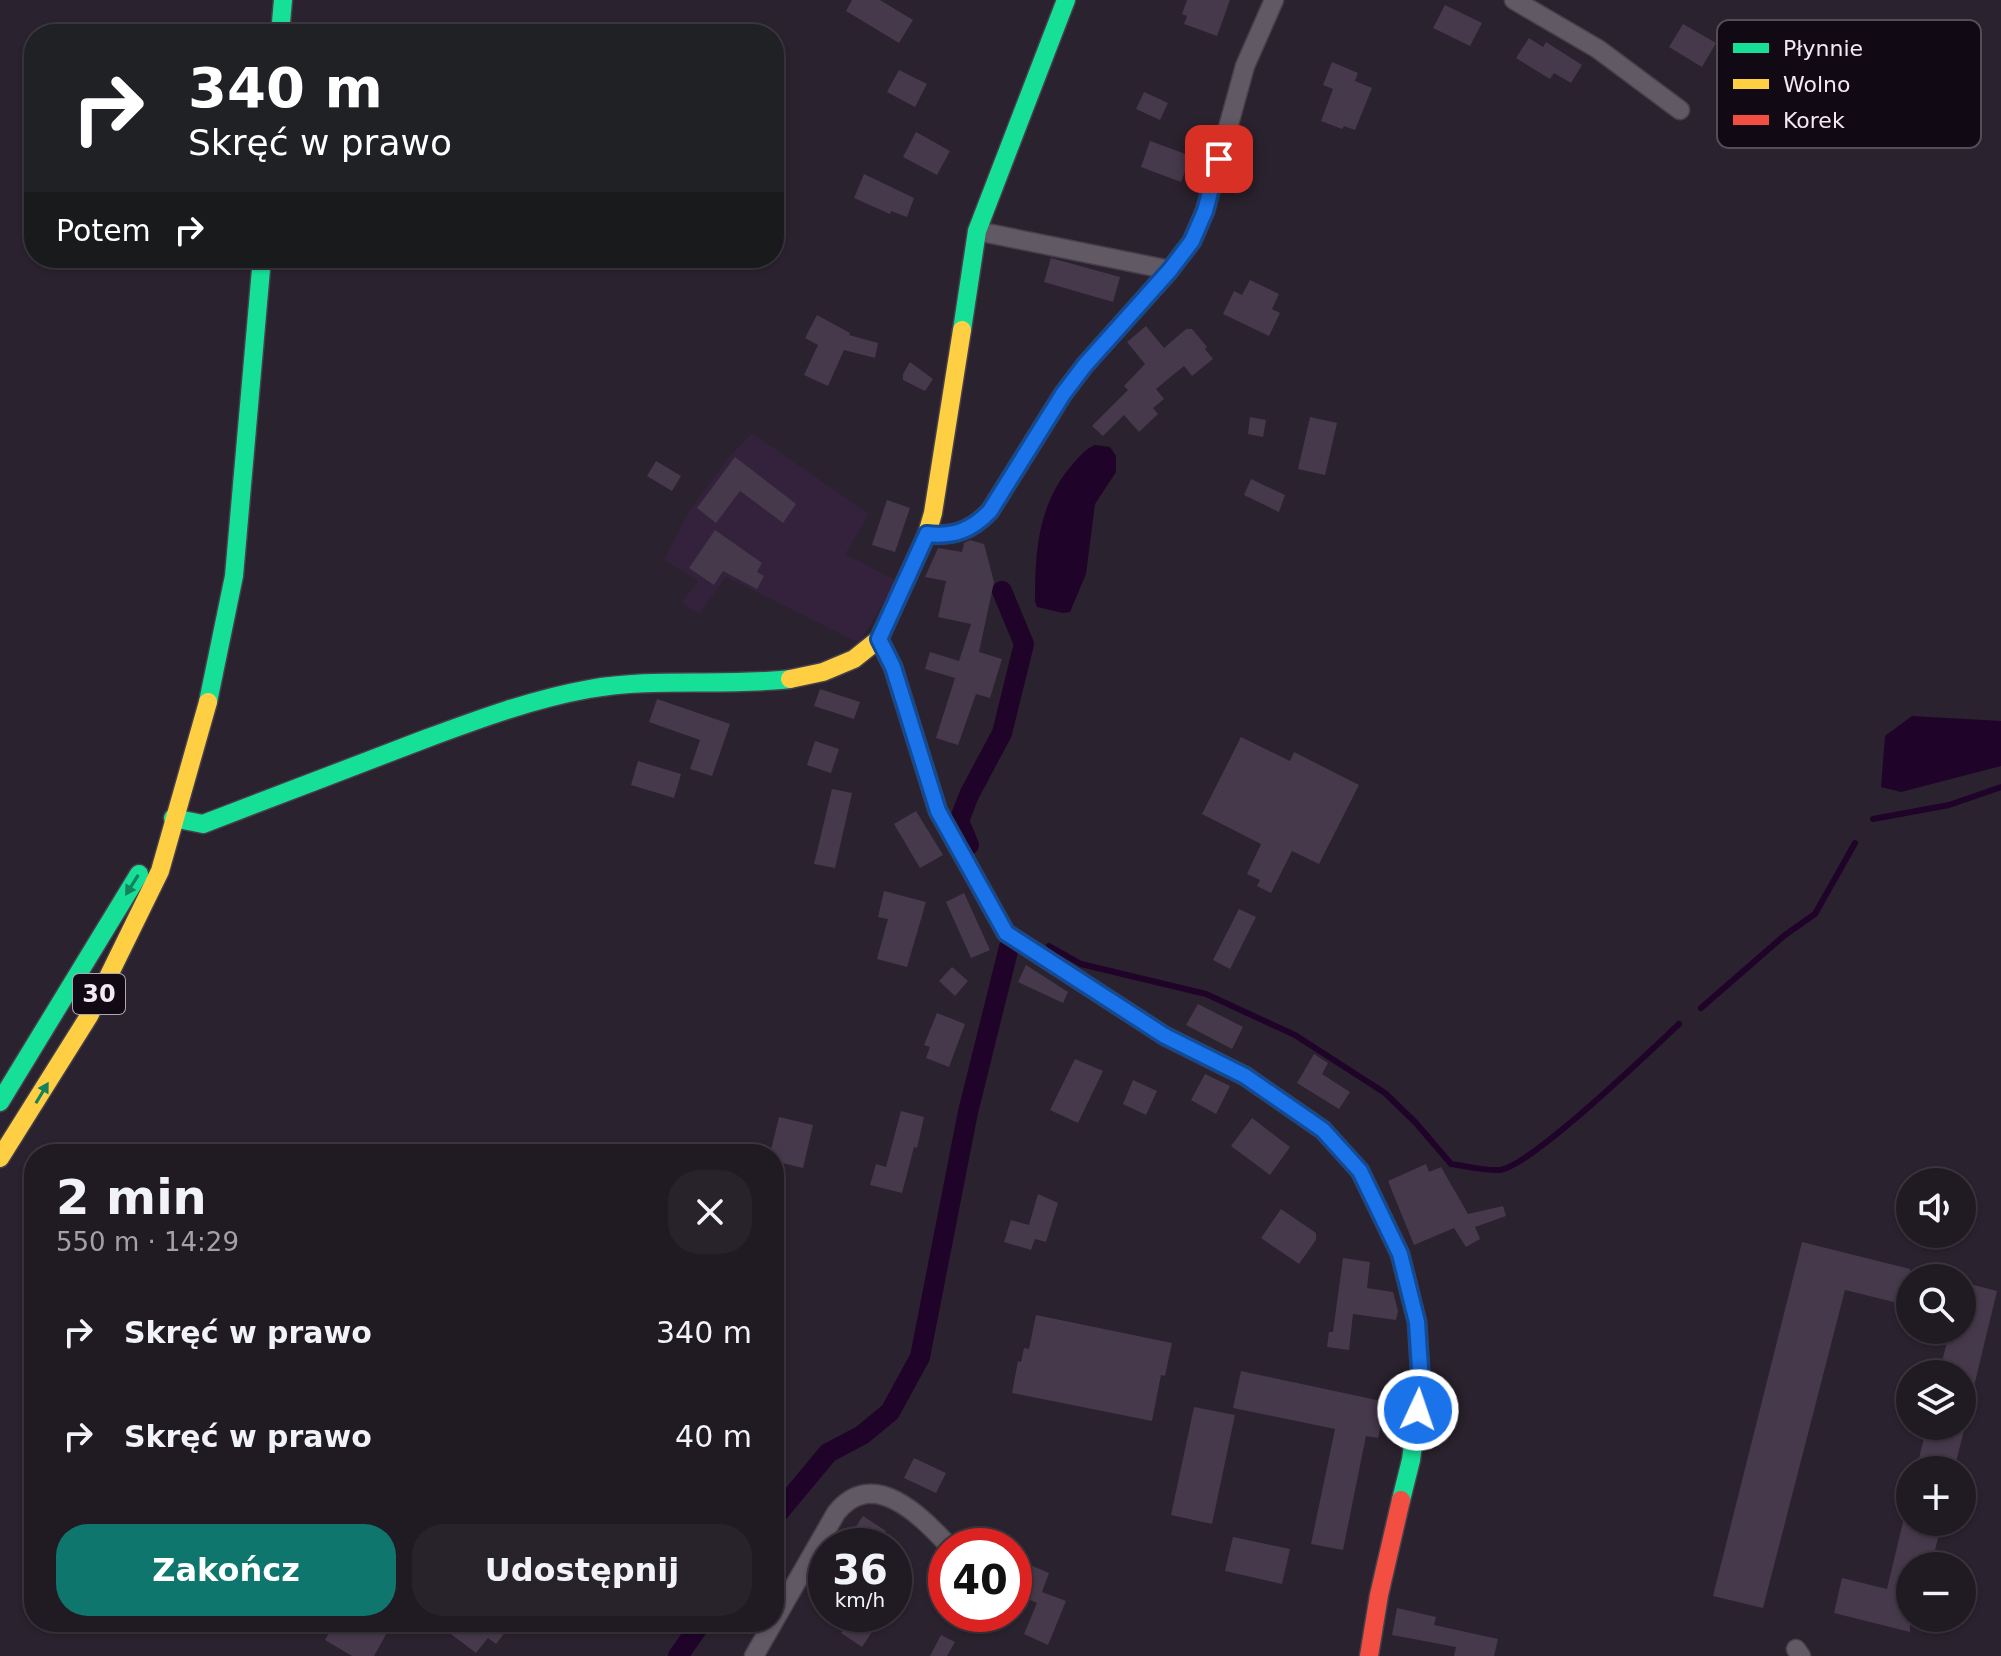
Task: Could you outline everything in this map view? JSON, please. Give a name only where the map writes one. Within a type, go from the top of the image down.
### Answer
[{"type":"street","points":[[281,24],[283,0]]},
{"type":"street","points":[[173,818],[203,824],[481,719],[580,690],[631,684],[774,680],[807,676],[850,663],[879,639],[927,534],[937,493],[977,231],[1066,0]]},
{"type":"street","points":[[927,534],[962,532],[990,511],[1077,374],[1192,241],[1205,211],[1245,66],[1274,0]]},
{"type":"street","points":[[1514,0],[1598,49],[1680,110]]},
{"type":"street","points":[[977,231],[1170,270]]},
{"type":"street","name":"30","points":[[0,1158],[89,1016],[160,871],[214,682],[234,576],[261,268]]},
{"type":"street","points":[[879,639],[893,667],[938,811],[1006,933],[1165,1036],[1245,1076],[1323,1130],[1360,1171],[1400,1254],[1417,1322],[1421,1385],[1411,1460],[1379,1595],[1369,1656]]},
{"type":"street","name":"30","points":[[0,1102],[173,818]]},
{"type":"street","points":[[784,1604],[836,1513],[854,1496],[872,1493],[899,1502],[924,1518],[933,1528]]},
{"type":"street","points":[[754,1656],[768,1632]]},
{"type":"shaded area","points":[[752,433],[869,514],[845,554],[897,581],[859,643],[726,577],[699,614],[682,602],[698,581],[664,560],[689,511],[731,455]]},
{"type":"shaded area","points":[[1095,445],[1110,447],[1116,456],[1116,472],[1095,504],[1086,574],[1070,612],[1037,607],[1036,564],[1045,512],[1072,465]]},
{"type":"shaded area","points":[[1912,716],[2001,721],[2001,766],[1901,792],[1881,787],[1885,736]]},
{"type":"building","points":[[852,0],[880,0],[913,20],[899,43],[846,11]]},
{"type":"building","points":[[1187,0],[1230,0],[1217,36],[1184,24],[1187,16],[1182,14]]},
{"type":"building","points":[[1445,5],[1482,23],[1470,46],[1433,28]]},
{"type":"building","points":[[1683,24],[1716,43],[1702,67],[1669,47]]},
{"type":"building","points":[[1529,38],[1543,47],[1546,42],[1582,65],[1571,83],[1554,73],[1550,79],[1516,58]]},
{"type":"building","points":[[1332,62],[1358,73],[1355,81],[1372,88],[1355,130],[1321,121],[1333,89],[1323,85]]},
{"type":"building","points":[[899,70],[927,84],[915,107],[887,92]]},
{"type":"building","points":[[1144,92],[1168,103],[1160,120],[1136,109]]},
{"type":"building","points":[[916,132],[950,151],[937,175],[903,157]]},
{"type":"building","points":[[1150,141],[1191,156],[1181,182],[1141,167]]},
{"type":"building","points":[[864,174],[914,198],[907,217],[891,211],[890,214],[854,198]]},
{"type":"building","points":[[1051,258],[1120,277],[1113,302],[1044,282]]},
{"type":"building","points":[[1250,280],[1279,294],[1272,309],[1280,313],[1269,336],[1223,314],[1234,291],[1242,295]]},
{"type":"building","points":[[817,315],[849,335],[878,343],[875,358],[844,350],[828,386],[804,375],[818,345],[805,338]]},
{"type":"building","points":[[1146,326],[1164,348],[1186,329],[1192,329],[1213,359],[1192,376],[1184,366],[1156,389],[1164,399],[1153,408],[1158,414],[1139,432],[1124,415],[1103,436],[1092,426],[1128,390],[1124,386],[1145,364],[1127,342]]},
{"type":"building","points":[[910,362],[933,379],[925,391],[903,380]]},
{"type":"building","points":[[1250,417],[1266,420],[1263,437],[1248,434]]},
{"type":"building","points":[[1310,417],[1337,423],[1325,475],[1298,469]]},
{"type":"building","points":[[735,457],[796,504],[783,523],[740,491],[716,523],[697,508]]},
{"type":"building","points":[[656,461],[681,476],[672,491],[647,476]]},
{"type":"building","points":[[1251,479],[1285,495],[1279,512],[1244,495]]},
{"type":"building","points":[[887,500],[910,508],[895,552],[872,545]]},
{"type":"building","points":[[715,530],[762,563],[757,572],[764,576],[757,589],[723,571],[714,585],[689,568]]},
{"type":"building","points":[[970,540],[984,544],[994,582],[979,652],[1002,659],[990,698],[976,694],[958,745],[936,738],[955,678],[925,669],[930,652],[959,661],[971,624],[938,617],[946,581],[925,577],[938,548],[962,552],[964,543]]},
{"type":"building","points":[[820,689],[860,702],[854,719],[814,706]]},
{"type":"building","points":[[657,699],[730,724],[712,776],[690,769],[700,740],[649,722]]},
{"type":"building","points":[[1241,737],[1290,761],[1294,752],[1359,785],[1319,864],[1292,851],[1271,893],[1257,886],[1260,880],[1247,874],[1261,844],[1202,814]]},
{"type":"building","points":[[815,741],[839,749],[831,773],[807,765]]},
{"type":"building","points":[[638,761],[681,774],[674,798],[631,785]]},
{"type":"building","points":[[832,789],[852,793],[835,868],[814,864]]},
{"type":"building","points":[[916,811],[943,855],[920,868],[894,824]]},
{"type":"building","points":[[884,891],[926,902],[907,967],[877,959],[888,919],[878,917]]},
{"type":"building","points":[[964,893],[990,950],[971,958],[946,902]]},
{"type":"building","points":[[1239,909],[1256,917],[1230,969],[1213,960]]},
{"type":"building","points":[[1026,965],[1068,992],[1063,1003],[1018,982]]},
{"type":"building","points":[[952,967],[968,981],[955,996],[939,981]]},
{"type":"building","points":[[1198,1004],[1243,1027],[1232,1049],[1186,1025]]},
{"type":"building","points":[[937,1013],[965,1024],[949,1067],[926,1058],[930,1047],[924,1045]]},
{"type":"building","points":[[1314,1054],[1328,1063],[1322,1074],[1350,1092],[1339,1109],[1297,1083]]},
{"type":"building","points":[[1075,1059],[1103,1071],[1078,1123],[1050,1110]]},
{"type":"building","points":[[1205,1074],[1230,1086],[1216,1114],[1191,1100]]},
{"type":"building","points":[[1133,1080],[1157,1091],[1146,1115],[1123,1104]]},
{"type":"building","points":[[901,1111],[924,1117],[902,1193],[870,1185],[876,1164],[886,1167]]},
{"type":"building","points":[[779,1117],[813,1125],[803,1168],[784,1163],[784,1144],[772,1144]]},
{"type":"building","points":[[1252,1118],[1290,1147],[1270,1175],[1231,1146]]},
{"type":"building","points":[[1426,1164],[1429,1172],[1441,1167],[1468,1214],[1503,1206],[1506,1216],[1475,1227],[1480,1239],[1466,1247],[1454,1228],[1414,1245],[1388,1181]]},
{"type":"building","points":[[1038,1194],[1058,1203],[1046,1242],[1035,1239],[1031,1250],[1004,1242],[1011,1220],[1029,1225]]},
{"type":"building","points":[[1281,1209],[1316,1233],[1316,1240],[1299,1264],[1261,1238]]},
{"type":"building","points":[[1802,1242],[1896,1266],[1896,1303],[1845,1290],[1763,1608],[1713,1596]]},
{"type":"building","points":[[1343,1258],[1370,1262],[1367,1288],[1393,1292],[1398,1311],[1396,1320],[1353,1314],[1349,1350],[1327,1347],[1329,1332],[1333,1332]]},
{"type":"building","points":[[1976,1286],[1997,1291],[1976,1378],[1976,1360],[1942,1360],[1946,1344],[1976,1344]]},
{"type":"building","points":[[1036,1315],[1172,1343],[1165,1376],[1161,1375],[1152,1421],[1012,1393],[1018,1361],[1021,1362],[1024,1348],[1029,1349]]},
{"type":"building","points":[[1241,1371],[1386,1402],[1378,1438],[1366,1436],[1343,1550],[1311,1544],[1335,1429],[1233,1408]]},
{"type":"building","points":[[1194,1407],[1235,1415],[1212,1524],[1171,1515]]},
{"type":"building","points":[[1924,1440],[1962,1440],[1958,1456],[1920,1456]]},
{"type":"building","points":[[914,1458],[946,1473],[936,1493],[904,1478]]},
{"type":"building","points":[[863,1516],[881,1528],[855,1528]]},
{"type":"building","points":[[1900,1536],[1938,1536],[1934,1552],[1896,1552],[1896,1628],[1834,1613],[1842,1578],[1887,1589]]},
{"type":"building","points":[[1233,1537],[1290,1549],[1282,1584],[1225,1571]]},
{"type":"building","points":[[1032,1566],[1049,1573],[1042,1592],[1066,1601],[1048,1645],[1024,1634],[1032,1632],[1032,1615],[1037,1603],[1032,1601]]},
{"type":"building","points":[[1397,1608],[1436,1617],[1434,1625],[1498,1639],[1494,1656],[1454,1656],[1456,1647],[1392,1635]]},
{"type":"building","points":[[329,1632],[387,1632],[374,1656],[352,1656],[325,1640]]},
{"type":"building","points":[[448,1632],[505,1632],[496,1644],[488,1638],[476,1653]]},
{"type":"building","points":[[842,1632],[872,1632],[862,1647]]},
{"type":"building","points":[[941,1635],[955,1642],[947,1656],[930,1656]]},
{"type":"waterway","points":[[969,845],[959,821],[969,795],[1002,733],[1024,644],[1002,591]]},
{"type":"waterway","points":[[1873,819],[1949,805],[2001,787]]},
{"type":"waterway","points":[[1701,1008],[1785,935],[1815,914],[1855,843]]},
{"type":"waterway","points":[[1049,946],[1081,964],[1206,994],[1295,1035],[1385,1093],[1451,1164],[1481,1169],[1500,1170],[1537,1149],[1590,1106],[1679,1024]]},
{"type":"waterway","points":[[784,1506],[828,1453],[862,1435],[890,1412],[920,1357],[968,1112],[1009,947]]},
{"type":"waterway","points":[[678,1656],[695,1632]]},
{"type":"traffic: fast","points":[[281,24],[283,0]]},
{"type":"traffic: fast","points":[[962,330],[977,231],[1066,0]]},
{"type":"traffic: fast","points":[[208,702],[234,576],[261,268]]},
{"type":"traffic: fast","points":[[879,639],[893,667],[938,811],[1006,933],[1165,1036],[1245,1076],[1323,1130],[1360,1171],[1400,1254],[1417,1322],[1421,1385],[1411,1460],[1401,1500]]},
{"type":"traffic: fast","points":[[173,818],[203,824],[466,724],[568,693],[614,685],[790,679]]},
{"type":"traffic: fast","points":[[0,1102],[139,874]]},
{"type":"traffic: slow","points":[[790,679],[823,672],[854,659],[879,639],[927,534],[933,513],[962,330]]},
{"type":"traffic: slow","points":[[0,1158],[89,1016],[160,871],[208,702]]},
{"type":"traffic: jam","points":[[1369,1656],[1379,1595],[1401,1500]]},
{"type":"route","points":[[1219,159],[1200,226],[1184,253],[1063,394],[990,511],[962,532],[927,534],[879,639],[893,667],[938,811],[1006,933],[1165,1036],[1245,1076],[1323,1130],[1360,1171],[1400,1254],[1417,1322],[1421,1385],[1418,1410]]}]
